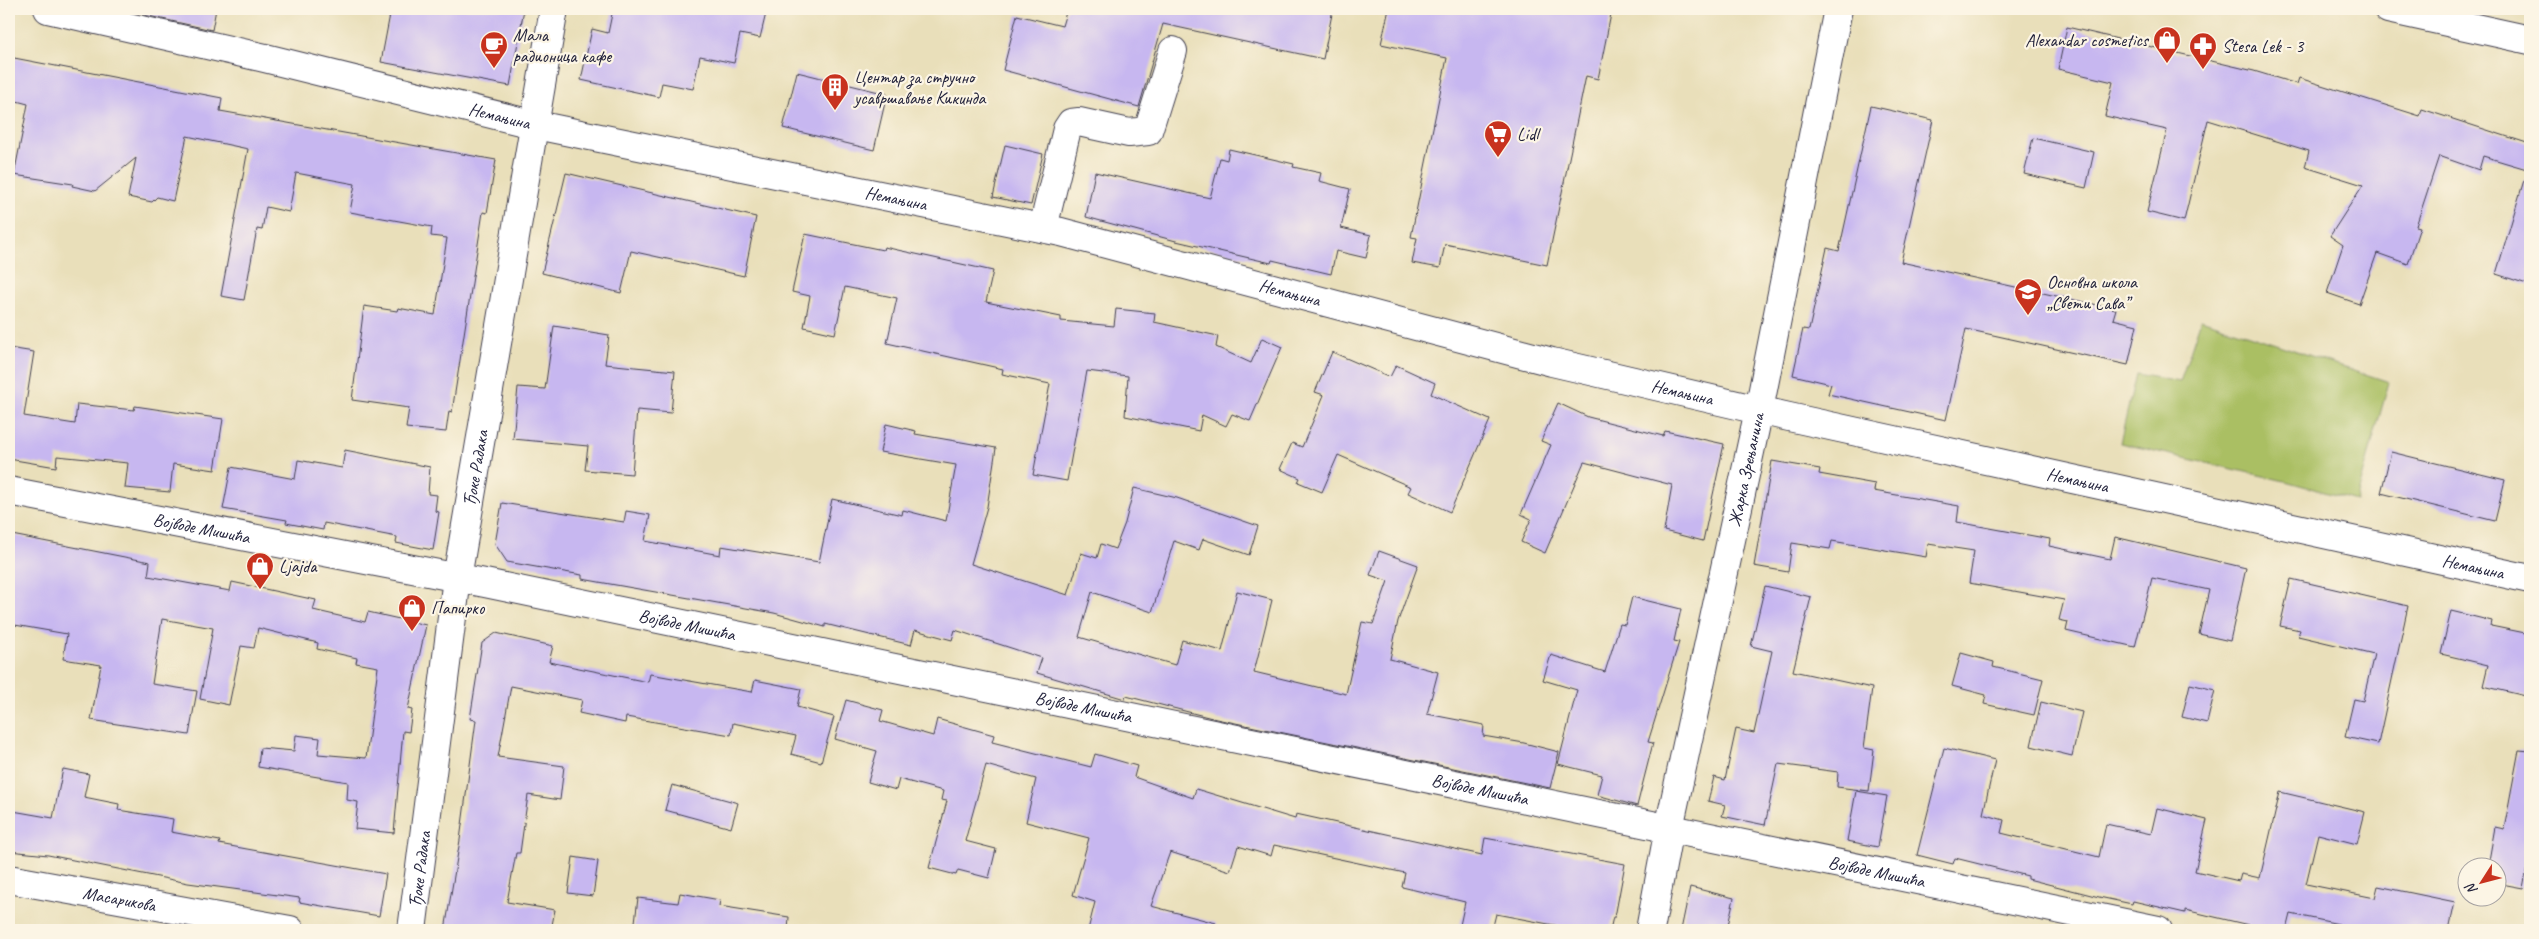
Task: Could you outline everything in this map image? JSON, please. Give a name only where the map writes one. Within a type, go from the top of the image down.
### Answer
[{"type":"street","name":"Немањина","points":[[48,9],[265,58],[536,126],[1043,228],[1552,362],[1759,410],[2530,579]]},
{"type":"street","name":"Ђоке Радака","points":[[412,930],[457,578],[536,126],[554,9]]},
{"type":"street","name":"Жарка Зрењанина","points":[[1650,930],[1669,828],[1759,410],[1838,9]]},
{"type":"street","points":[[2388,9],[2530,40]]},
{"type":"street","points":[[1043,228],[1067,129],[1071,123],[1079,122],[1129,133],[1148,131],[1173,51]]},
{"type":"street","name":"Војводе Мишића","points":[[9,491],[457,578],[2158,930]]},
{"type":"street","name":"Масарикова","points":[[9,879],[290,930]]},
{"type":"green space","points":[[2201,319],[2389,382],[2356,501],[2289,482],[2120,443],[2136,374],[2180,382]]},
{"type":"building","points":[[144,9],[216,9],[212,30],[144,15]]},
{"type":"building","points":[[391,9],[524,9],[510,86],[381,62]]},
{"type":"building","points":[[613,9],[767,9],[760,38],[740,34],[734,63],[700,56],[693,89],[662,83],[659,97],[581,80],[592,29],[608,33]]},
{"type":"building","points":[[1067,9],[1333,9],[1323,59],[1163,24],[1139,107],[1003,70],[1017,15],[1062,26]]},
{"type":"building","name":"Lidl","points":[[1389,9],[1612,9],[1598,79],[1586,76],[1547,265],[1445,244],[1440,268],[1412,263],[1417,238],[1411,237],[1447,58],[1381,44]]},
{"type":"building","points":[[2067,27],[2254,71],[2297,84],[2299,78],[2420,116],[2422,109],[2530,144],[2530,170],[2483,156],[2479,170],[2439,156],[2416,226],[2420,227],[2408,264],[2377,253],[2359,304],[2327,293],[2343,245],[2330,236],[2363,185],[2305,167],[2309,151],[2208,120],[2184,221],[2147,212],[2167,130],[2105,116],[2113,82],[2058,69]]},
{"type":"building","points":[[9,57],[222,98],[220,111],[496,160],[487,213],[483,212],[452,412],[449,411],[446,432],[406,428],[409,408],[352,400],[364,306],[397,311],[398,308],[435,315],[447,238],[431,236],[432,227],[350,212],[355,184],[296,173],[289,212],[266,207],[262,230],[257,229],[244,300],[221,296],[248,149],[187,136],[173,201],[157,197],[152,202],[128,197],[136,158],[95,191],[72,186],[73,184],[14,175],[28,104],[9,99]]},
{"type":"building","name":"Центар за стручно усавршавање Кикинда","points":[[797,72],[887,94],[874,150],[783,128]]},
{"type":"building","points":[[1871,106],[1933,120],[1901,262],[2116,309],[2113,319],[2137,325],[2128,365],[1966,329],[1946,420],[1828,394],[1831,384],[1793,375],[1803,329],[1809,330],[1827,248],[1839,251]]},
{"type":"building","points":[[2033,138],[2094,152],[2086,188],[2024,174]]},
{"type":"building","points":[[1005,145],[1043,154],[1031,205],[993,197]]},
{"type":"building","points":[[1229,149],[1294,164],[1293,167],[1321,173],[1319,181],[1350,189],[1341,228],[1371,235],[1366,258],[1336,251],[1331,274],[1272,260],[1271,263],[1176,241],[1086,217],[1095,172],[1210,198],[1220,158],[1227,160]]},
{"type":"building","points":[[566,173],[756,217],[744,276],[631,251],[621,293],[542,273]]},
{"type":"building","points":[[2524,180],[2530,181],[2530,285],[2496,274]]},
{"type":"building","points":[[805,234],[883,250],[884,247],[993,271],[986,302],[1061,317],[1061,321],[1114,326],[1116,309],[1155,313],[1154,322],[1218,336],[1216,347],[1251,363],[1262,338],[1282,347],[1250,421],[1232,414],[1226,426],[1202,415],[1199,431],[1125,416],[1128,376],[1087,371],[1067,481],[1033,475],[1050,384],[1002,374],[1003,369],[887,343],[897,298],[845,287],[835,334],[804,327],[810,296],[792,292]]},
{"type":"building","points":[[554,326],[609,335],[605,364],[675,371],[671,413],[637,410],[632,474],[585,470],[588,446],[513,439],[518,387],[545,389]]},
{"type":"building","points":[[9,348],[34,352],[24,416],[75,424],[77,404],[134,410],[135,406],[223,419],[215,470],[173,464],[170,492],[125,488],[128,463],[57,456],[56,467],[9,459]]},
{"type":"building","points":[[1332,352],[1390,377],[1396,365],[1435,383],[1431,394],[1490,420],[1450,512],[1408,493],[1411,487],[1338,455],[1322,492],[1298,482],[1300,478],[1280,469],[1292,443],[1302,447],[1324,395],[1315,392]]},
{"type":"building","points":[[1558,403],[1588,417],[1663,436],[1665,431],[1724,444],[1703,541],[1664,531],[1672,485],[1584,462],[1545,553],[1521,542],[1531,519],[1521,514],[1551,445],[1541,441]]},
{"type":"building","points":[[886,424],[916,431],[915,434],[996,448],[987,507],[971,564],[1068,595],[1081,553],[1097,558],[1101,544],[1115,549],[1125,523],[1134,488],[1177,498],[1258,526],[1249,555],[1203,539],[1199,550],[1174,541],[1152,612],[1092,592],[1079,637],[1175,665],[1182,640],[1222,651],[1237,591],[1272,600],[1254,672],[1346,694],[1362,622],[1373,624],[1388,581],[1370,575],[1379,551],[1418,565],[1398,621],[1390,659],[1438,672],[1427,714],[1484,725],[1483,736],[1524,743],[1559,752],[1550,788],[1216,719],[1126,696],[1125,699],[1037,673],[1042,658],[955,630],[952,640],[915,630],[911,645],[825,624],[825,627],[774,613],[582,579],[582,575],[507,562],[495,544],[502,503],[624,522],[626,511],[650,515],[645,541],[720,555],[721,546],[819,562],[832,499],[902,515],[903,510],[946,521],[956,465],[880,452]]},
{"type":"building","points":[[345,450],[430,467],[428,494],[437,495],[435,511],[439,512],[433,550],[396,543],[397,537],[324,523],[323,530],[286,523],[287,520],[223,509],[231,467],[295,479],[298,460],[342,468]]},
{"type":"building","points":[[2391,452],[2505,480],[2495,521],[2381,493]]},
{"type":"building","points":[[1772,461],[1820,469],[1819,474],[1875,484],[1874,491],[1959,506],[1957,522],[2050,539],[2049,546],[2110,559],[2115,537],[2246,568],[2230,641],[2199,634],[2209,590],[2152,578],[2135,647],[2066,631],[2068,622],[2059,620],[2064,600],[1969,583],[1974,551],[1928,544],[1926,557],[1832,541],[1830,549],[1792,543],[1788,572],[1754,566]]},
{"type":"building","points":[[12,535],[150,562],[148,576],[230,591],[232,582],[316,600],[313,610],[365,622],[368,612],[426,625],[408,709],[412,710],[409,732],[403,731],[394,833],[355,829],[358,802],[347,800],[348,782],[258,767],[260,748],[294,751],[296,735],[320,738],[318,754],[366,758],[378,667],[356,663],[357,658],[317,649],[318,643],[258,628],[254,648],[241,646],[229,705],[200,699],[213,628],[162,619],[152,684],[197,691],[189,735],[91,720],[101,665],[63,659],[67,634],[9,624],[9,553]]},
{"type":"building","points":[[2291,579],[2408,606],[2378,744],[2345,737],[2354,699],[2363,701],[2374,654],[2298,636],[2300,630],[2280,626]]},
{"type":"building","points":[[1765,586],[1811,597],[1793,671],[1872,688],[1864,748],[1874,750],[1869,791],[1837,787],[1838,772],[1778,764],[1765,825],[1722,816],[1725,805],[1708,801],[1714,777],[1725,780],[1736,729],[1754,733],[1772,651],[1751,646]]},
{"type":"building","points":[[1632,597],[1681,609],[1674,641],[1679,642],[1648,742],[1653,743],[1637,806],[1597,795],[1602,775],[1558,764],[1577,690],[1543,680],[1551,655],[1605,672],[1620,624],[1625,625]]},
{"type":"building","points":[[2451,611],[2492,621],[2491,626],[2530,634],[2530,697],[2483,686],[2488,665],[2441,654]]},
{"type":"building","points":[[496,633],[553,646],[549,662],[648,682],[650,674],[752,692],[755,680],[801,689],[797,707],[834,717],[821,762],[791,754],[796,736],[733,723],[731,735],[626,717],[625,723],[579,713],[582,700],[511,686],[498,757],[564,766],[560,800],[528,795],[520,853],[516,853],[507,902],[555,910],[551,930],[445,930],[460,840],[476,720],[470,719],[482,643]]},
{"type":"building","points":[[1961,653],[1994,662],[1993,667],[2043,679],[2034,715],[1984,704],[1986,695],[1952,686]]},
{"type":"building","points":[[2190,684],[2215,690],[2207,723],[2182,717]]},
{"type":"building","points":[[846,700],[883,710],[880,721],[933,736],[937,719],[994,735],[992,742],[1091,767],[1095,754],[1137,766],[1134,777],[1193,798],[1196,789],[1295,819],[1296,814],[1482,855],[1485,838],[1625,864],[1615,917],[1613,917],[1610,930],[1580,930],[1496,914],[1492,930],[1459,930],[1465,902],[1402,887],[1405,873],[1274,845],[1271,856],[1238,846],[1230,871],[1170,852],[1151,906],[1216,923],[1215,930],[1088,930],[1095,902],[1073,895],[1089,838],[1026,822],[1036,779],[986,765],[965,841],[996,849],[989,878],[958,870],[956,875],[929,868],[947,801],[941,800],[943,791],[899,779],[896,790],[868,782],[877,751],[835,739]]},
{"type":"building","points":[[2041,702],[2082,712],[2072,756],[2031,746]]},
{"type":"building","points":[[1944,748],[1995,760],[1983,814],[2004,820],[2001,833],[2099,857],[2106,824],[2151,834],[2157,808],[2207,820],[2195,871],[2239,881],[2241,874],[2260,878],[2280,792],[2365,812],[2357,844],[2318,834],[2306,884],[2375,898],[2378,886],[2455,902],[2449,930],[2337,930],[2339,924],[2291,914],[2287,930],[2270,930],[2185,910],[2185,913],[2133,901],[2132,904],[2099,897],[2028,879],[2028,876],[1955,858],[1953,864],[1917,855]]},
{"type":"building","points":[[2519,750],[2530,751],[2530,851],[2523,888],[2506,885],[2506,856],[2490,856],[2495,827],[2504,829]]},
{"type":"building","points":[[63,769],[89,774],[84,797],[119,804],[118,810],[173,819],[171,832],[220,841],[219,844],[386,874],[379,916],[299,902],[300,898],[188,883],[48,855],[9,851],[13,811],[53,818]]},
{"type":"building","points":[[672,785],[738,803],[731,828],[665,810]]},
{"type":"building","points":[[1856,791],[1887,796],[1878,847],[1847,841]]},
{"type":"building","points":[[573,857],[598,861],[593,896],[568,893]]},
{"type":"building","points":[[1690,887],[1734,898],[1727,930],[1681,930]]},
{"type":"building","points":[[680,893],[720,900],[719,906],[789,917],[788,930],[634,930],[638,898],[678,903]]},
{"type":"place","name":"Alexandar cosmetics","points":[[2167,64]]},
{"type":"place","name":"Мала радионица кафе","points":[[494,69]]},
{"type":"place","name":"Stesa Lek - 3","points":[[2203,70]]},
{"type":"place","name":"Центар за стручно усавршавање Кикинда","points":[[835,111]]},
{"type":"place","name":"Lidl","points":[[1498,158]]},
{"type":"place","name":"Основна школа „Свети Сава”","points":[[2028,316]]},
{"type":"place","name":"Ljajda","points":[[260,590]]},
{"type":"place","name":"Папирко","points":[[412,632]]}]
